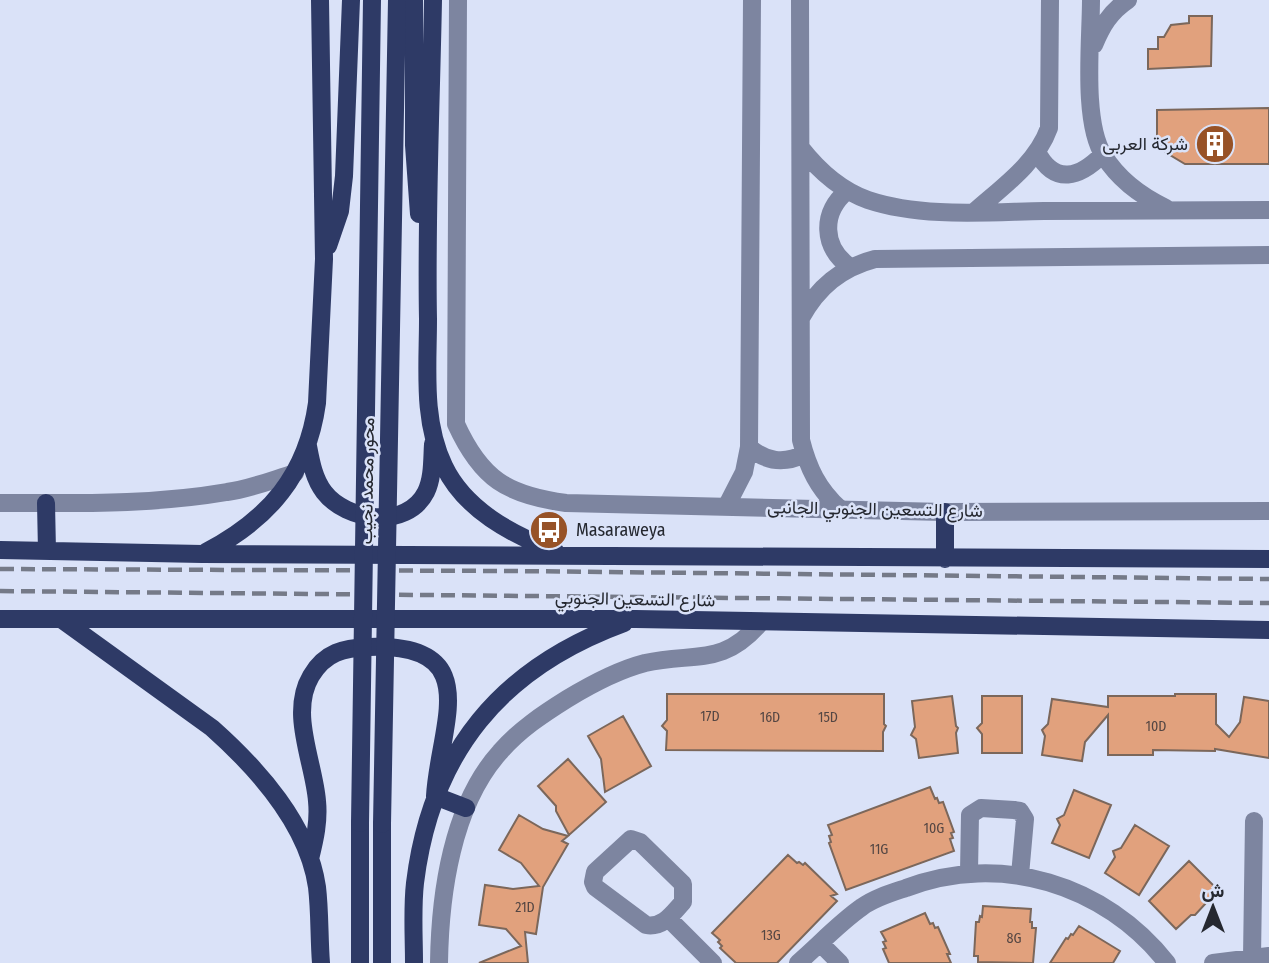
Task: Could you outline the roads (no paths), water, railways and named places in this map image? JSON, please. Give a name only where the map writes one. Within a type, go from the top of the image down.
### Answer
[{"type":"main road","points":[[202,554],[233,538],[258,519],[279,497],[308,446],[317,403],[324,259],[320,0]]},
{"type":"main road","points":[[324,259],[340,211],[344,176],[351,0]]},
{"type":"main road","name":"محور محمد نجيب","points":[[360,963],[372,0]]},
{"type":"main road","name":"محور محمد نجيب","points":[[382,963],[382,824],[397,0]]},
{"type":"main road","points":[[414,0],[414,145],[417,198],[427,259]]},
{"type":"main road","points":[[433,0],[427,259],[429,403],[434,440],[445,468],[483,513],[528,541],[565,555]]},
{"type":"main road","points":[[308,446],[312,470],[323,492],[341,508],[360,515],[380,517],[401,514],[416,505],[426,491],[434,440]]},
{"type":"main road","points":[[46,503],[47,551]]},
{"type":"main road","points":[[945,512],[945,559]]},
{"type":"main road","points":[[0,550],[202,554],[1269,559]]},
{"type":"main road","name":"شارع التسعين الجنوبي","points":[[0,619],[636,619],[1269,630]]},
{"type":"main road","points":[[61,619],[192,713],[233,746],[269,788],[292,822],[310,859],[317,888],[321,963]]},
{"type":"main road","points":[[414,963],[415,884],[426,823],[452,759],[490,708],[537,666],[593,635],[636,619]]},
{"type":"main road","points":[[310,859],[317,828],[317,800],[302,720],[303,698],[311,676],[326,659],[344,648],[398,646],[424,654],[443,673],[449,709],[436,773],[435,796]]},
{"type":"main road","points":[[435,796],[466,808]]},
{"type":"street","name":"شارع التسعين الجنوبي الجانبى","points":[[458,0],[456,424],[469,452],[488,474],[512,490],[538,499],[566,503],[945,512],[1260,511]]},
{"type":"street","points":[[726,506],[744,472],[749,447],[752,0]]},
{"type":"street","points":[[800,0],[802,440],[812,474],[824,495],[840,509]]},
{"type":"street","points":[[974,212],[1024,167],[1037,152],[1048,128],[1050,0]]},
{"type":"street","points":[[1091,0],[1090,101],[1094,129],[1102,155],[1122,179],[1143,197],[1169,210]]},
{"type":"street","points":[[1091,51],[1102,26],[1114,10],[1126,1]]},
{"type":"street","points":[[801,148],[821,172],[847,191],[884,205],[921,210],[1269,210]]},
{"type":"street","points":[[1037,152],[1049,168],[1069,175],[1088,169],[1102,155]]},
{"type":"street","points":[[847,191],[834,204],[827,230],[836,255],[850,267]]},
{"type":"street","points":[[801,318],[817,293],[828,282],[850,267],[876,259],[1269,255]]},
{"type":"street","points":[[749,447],[763,457],[780,461],[804,454]]},
{"type":"street","points":[[0,503],[109,503],[206,495],[229,492],[295,473]]},
{"type":"street","points":[[1260,511],[1269,503]]},
{"type":"street","points":[[439,963],[446,877],[455,838],[470,798],[499,752],[537,718],[588,687],[643,664],[722,653],[746,639],[761,622]]},
{"type":"street","points":[[969,872],[970,815],[981,808],[1020,811],[1025,819],[1020,875]]},
{"type":"street","points":[[1213,963],[1260,957],[1254,821]]},
{"type":"street","points":[[636,839],[640,842],[683,884],[682,902],[668,918],[662,924],[646,925],[595,887],[595,872],[626,841],[636,839]]},
{"type":"street","points":[[798,963],[863,906],[926,880],[969,872],[1020,875],[1058,884],[1093,899],[1125,919],[1153,945],[1167,963]]},
{"type":"street","points":[[668,918],[713,963]]},
{"type":"street","points":[[820,943],[840,963]]},
{"type":"railway","points":[[0,569],[1269,579]]},
{"type":"railway","points":[[0,591],[1269,603]]},
{"type":"place","name":"شركة العربى","points":[[1215,144]]},
{"type":"place","name":"Masaraweya","points":[[549,530]]}]
